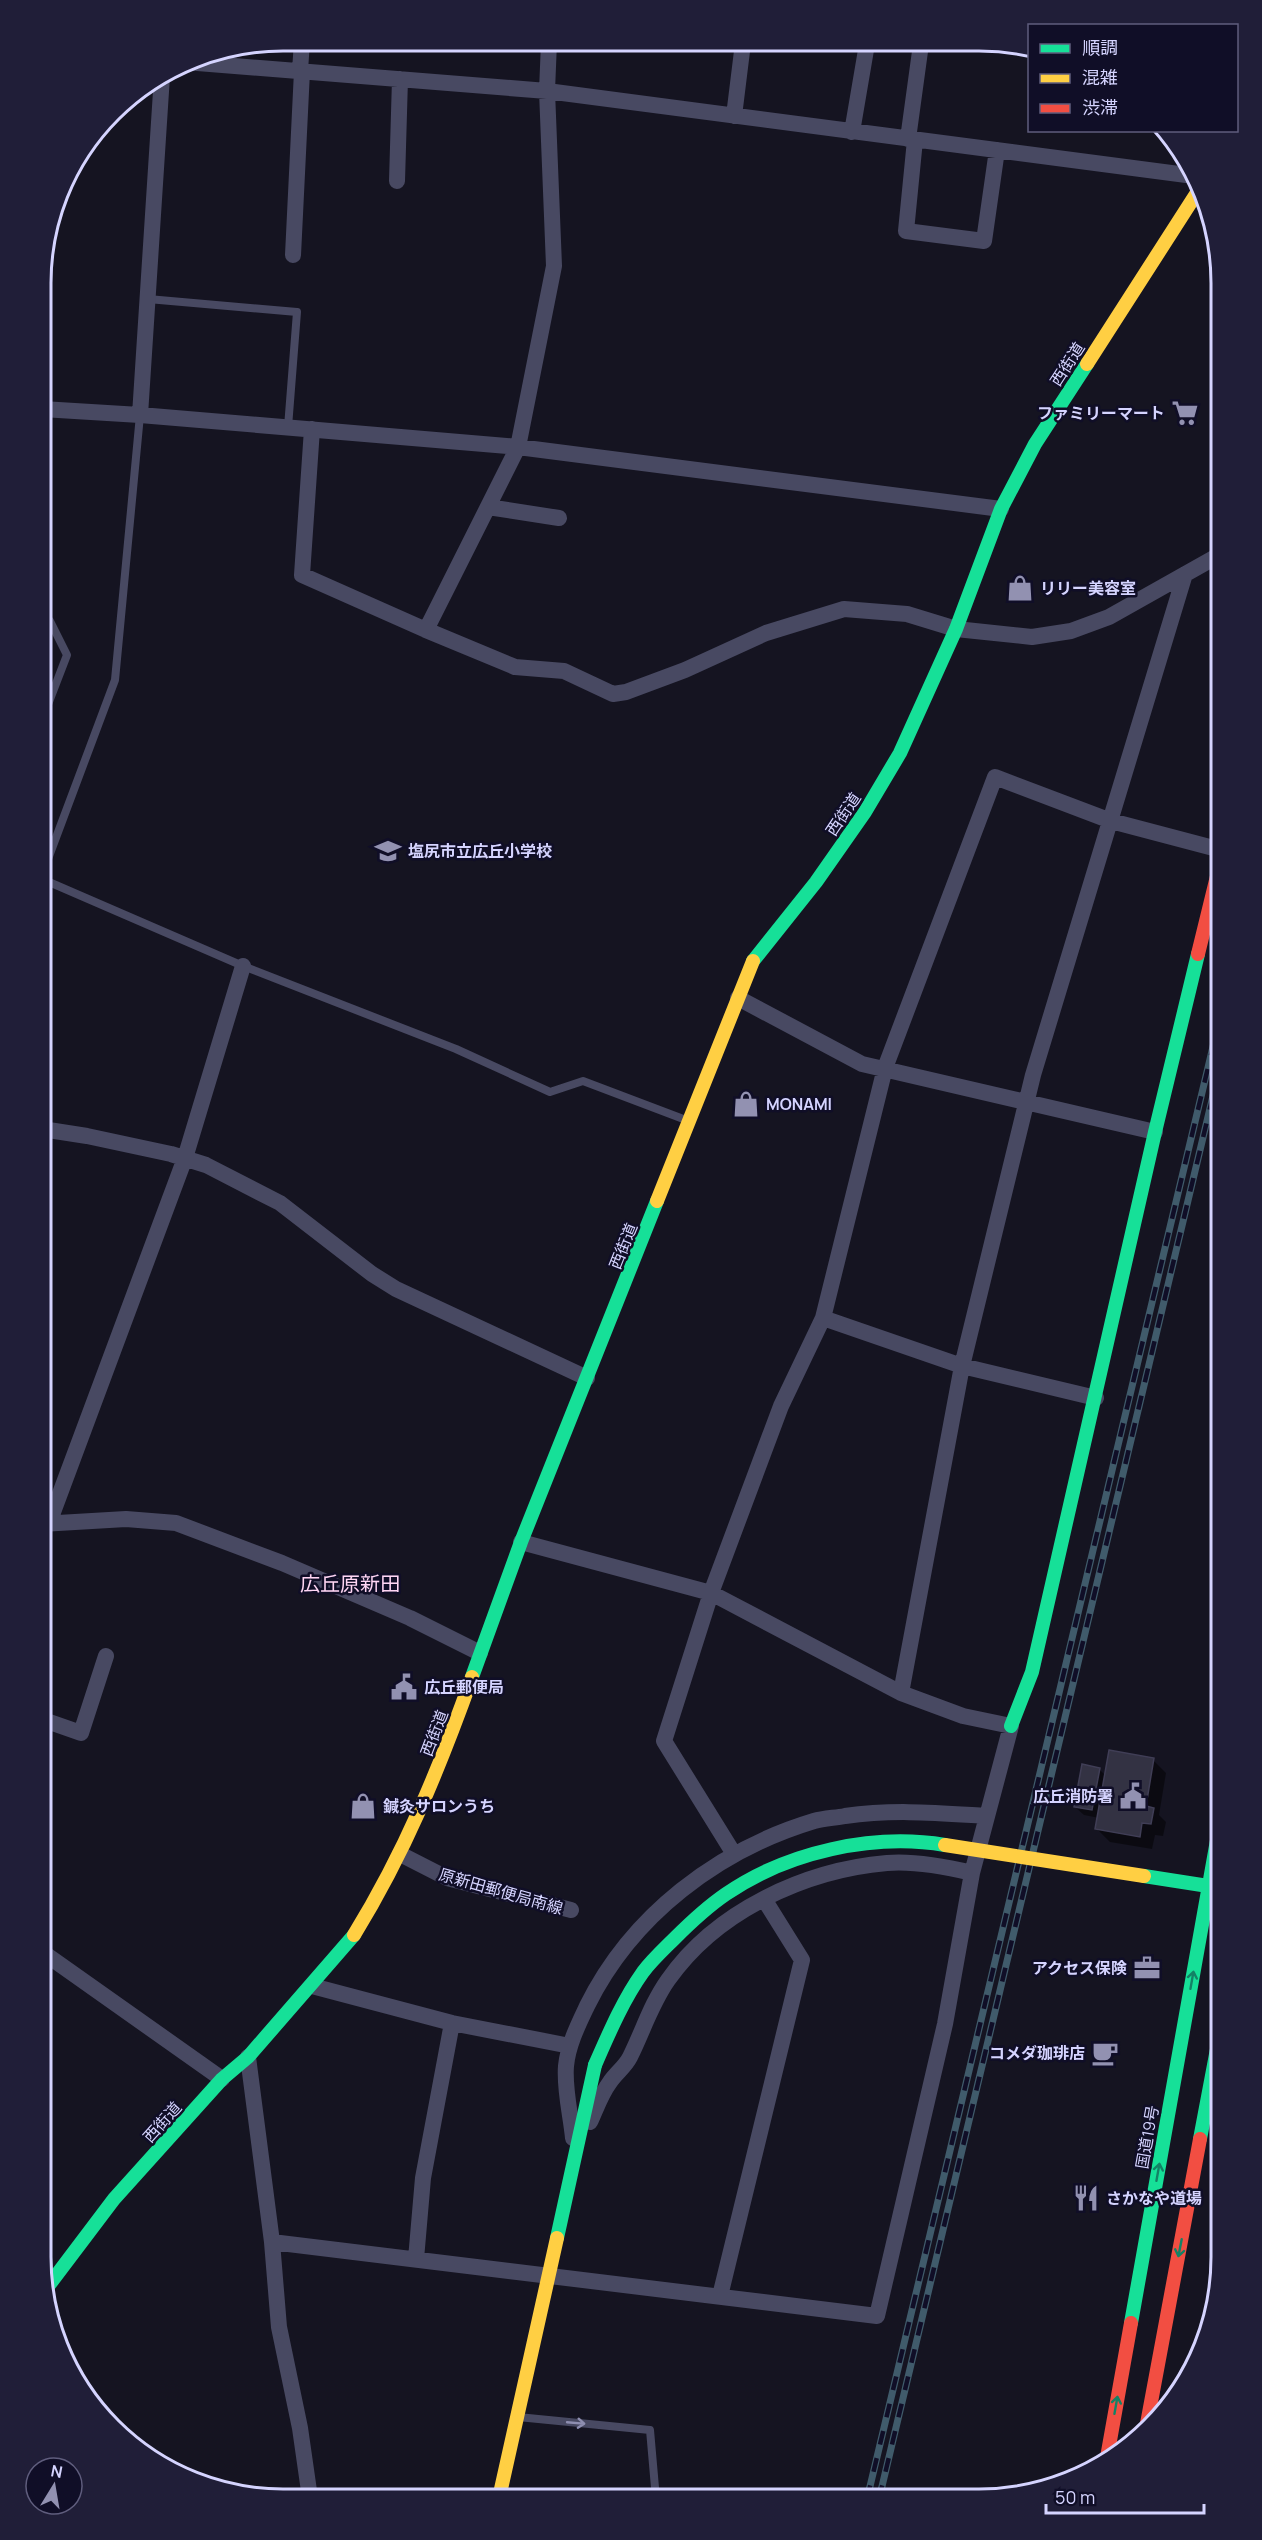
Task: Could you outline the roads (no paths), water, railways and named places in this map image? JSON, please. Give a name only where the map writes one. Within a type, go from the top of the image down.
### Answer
[{"type":"main road","name":"西街道","points":[[52,2281],[114,2199],[222,2079],[248,2056],[312,1986],[354,1935],[385,1885],[422,1807],[450,1739],[521,1542],[691,1122],[752,962],[816,882],[865,812],[900,753],[956,629],[1001,509],[1035,444],[1194,197]]},
{"type":"main road","points":[[1011,1726],[1032,1672],[1155,1132],[1211,901]]},
{"type":"main road","points":[[502,2489],[595,2065],[616,2018],[644,1971],[681,1930],[710,1905],[774,1868],[823,1850],[888,1842],[934,1843],[1211,1886]]},
{"type":"main road","name":"国道19号","points":[[1109,2450],[1211,1923]]},
{"type":"main road","points":[[1149,2415],[1211,2102]]},
{"type":"street","points":[[293,255],[302,51]]},
{"type":"street","points":[[426,630],[518,447],[554,266],[547,91],[549,51]]},
{"type":"street","points":[[734,116],[742,51]]},
{"type":"street","points":[[852,132],[866,51]]},
{"type":"street","points":[[920,51],[906,231],[984,241],[997,150]]},
{"type":"street","points":[[206,64],[547,91],[1184,175]]},
{"type":"street","points":[[397,181],[400,79]]},
{"type":"street","points":[[140,414],[161,85]]},
{"type":"street","points":[[51,409],[140,414],[518,447],[1001,509]]},
{"type":"street","points":[[312,429],[302,575],[514,667],[564,671],[613,694],[626,692],[685,670],[766,633],[844,609],[907,614],[956,629],[1032,638],[1071,631],[1109,617],[1211,560]]},
{"type":"street","points":[[488,507],[559,518]]},
{"type":"street","points":[[901,1694],[963,1366],[1033,1075],[1185,574]]},
{"type":"street","points":[[734,1854],[664,1741],[711,1593],[781,1406],[823,1318],[885,1068],[995,777],[1111,821],[1211,847]]},
{"type":"street","points":[[51,1507],[185,1158],[243,966]]},
{"type":"street","points":[[738,998],[862,1064],[1155,1132]]},
{"type":"street","points":[[51,1130],[87,1136],[207,1165],[280,1203],[372,1274],[396,1289],[587,1378]]},
{"type":"street","points":[[823,1318],[963,1366],[1095,1398]]},
{"type":"street","points":[[51,1523],[126,1519],[176,1523],[282,1563],[410,1618],[480,1653]]},
{"type":"street","points":[[272,2242],[877,2316],[945,2024],[972,1873],[1011,1726],[963,1716],[901,1694],[711,1593],[521,1542]]},
{"type":"street","points":[[51,1722],[81,1733],[106,1656]]},
{"type":"street","points":[[575,2153],[566,2067],[570,2046],[591,1998],[610,1966],[632,1938],[676,1894],[734,1854],[815,1820],[906,1810],[986,1816]]},
{"type":"street","name":"原新田郵便局南線","points":[[400,1854],[447,1878],[571,1910]]},
{"type":"street","points":[[575,2153],[610,2082],[629,2060],[646,2017],[669,1979],[717,1929],[783,1889],[835,1871],[888,1863],[972,1873]]},
{"type":"street","points":[[720,2296],[802,1960],[764,1899]]},
{"type":"street","points":[[51,1958],[222,2079]]},
{"type":"street","points":[[312,1986],[452,2023],[570,2046]]},
{"type":"street","points":[[416,2259],[423,2178],[452,2023]]},
{"type":"street","points":[[248,2056],[272,2242],[279,2327],[300,2428],[309,2489]]},
{"type":"lane","points":[[148,299],[297,312],[288,428]]},
{"type":"lane","points":[[51,853],[115,680],[140,414]]},
{"type":"lane","points":[[51,623],[67,655],[51,697]]},
{"type":"lane","points":[[51,881],[243,966],[456,1049],[550,1092],[583,1081],[691,1122]]},
{"type":"lane","points":[[517,2417],[650,2430],[655,2489]]},
{"type":"railway","points":[[869,2489],[1211,1055]]},
{"type":"railway","points":[[881,2489],[1211,1104]]},
{"type":"place","name":"ファミリーマート","points":[[1185,413]]},
{"type":"place","name":"リリー美容室","points":[[1020,588]]},
{"type":"place","name":"塩尻市立広丘小学校","points":[[388,851]]},
{"type":"place","name":"MONAMI","points":[[746,1104]]},
{"type":"place","name":"広丘郵便局","points":[[404,1687]]},
{"type":"place","name":"広丘消防署","points":[[1133,1796]]},
{"type":"place","name":"鍼灸サロンうち","points":[[363,1806]]},
{"type":"place","name":"アクセス保険","points":[[1147,1968]]},
{"type":"place","name":"コメダ珈琲店","points":[[1105,2053]]},
{"type":"place","name":"さかなや道場","points":[[1086,2198]]},
{"type":"district","name":"広丘原新田","points":[[350,1584]]}]
